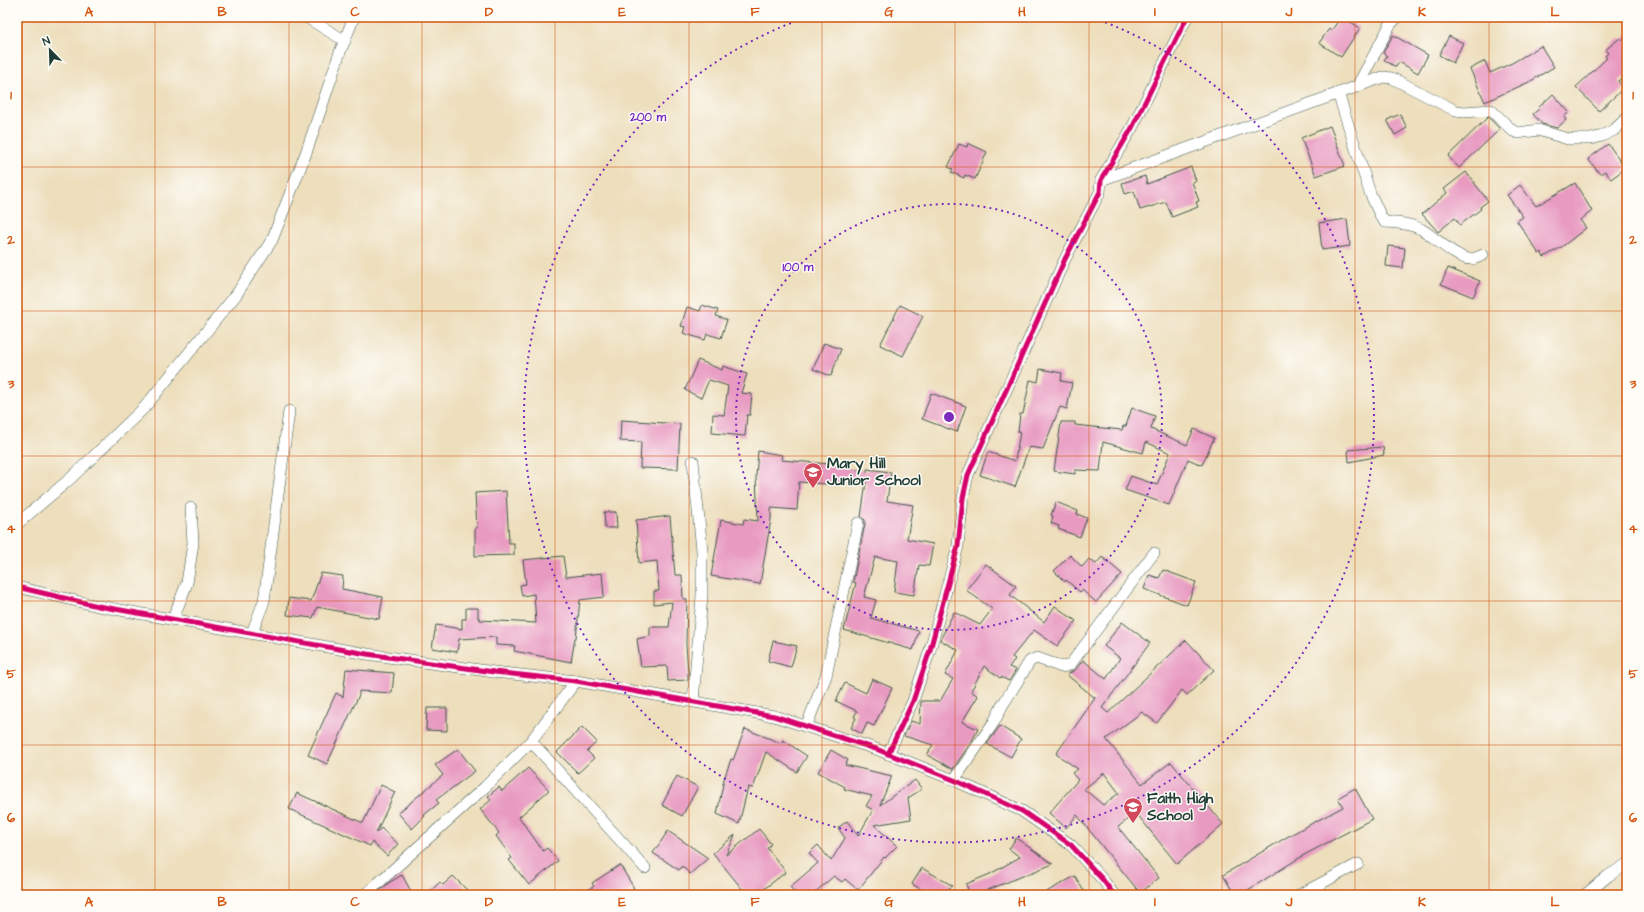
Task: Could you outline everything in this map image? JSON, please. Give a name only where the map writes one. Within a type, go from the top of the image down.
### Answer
[{"type":"street","points":[[306,17],[345,41]]},
{"type":"street","points":[[17,524],[71,478],[144,408],[236,296],[272,240],[306,153],[354,17]]},
{"type":"street","points":[[888,754],[913,701],[930,650],[958,546],[963,498],[968,475],[1065,259],[1100,192],[1101,180],[1132,128],[1187,17]]},
{"type":"street","points":[[1358,85],[1390,25],[1397,17]]},
{"type":"street","points":[[1101,180],[1377,78],[1384,77],[1392,78],[1456,111],[1464,112],[1491,110],[1513,131],[1518,132],[1538,130],[1568,139],[1591,139],[1602,136],[1614,130],[1627,118]]},
{"type":"street","points":[[1338,93],[1370,193],[1381,217],[1385,222],[1408,224],[1421,230],[1453,252],[1469,260],[1483,255]]},
{"type":"street","points":[[252,633],[264,601],[289,411]]},
{"type":"street","points":[[693,701],[702,596],[702,550],[694,461]]},
{"type":"street","points":[[173,619],[186,583],[192,543],[191,508]]},
{"type":"street","points":[[806,727],[826,676],[858,523]]},
{"type":"street","points":[[954,780],[994,722],[1030,661],[1037,658],[1062,667],[1070,665],[1154,553]]},
{"type":"street","points":[[17,586],[98,606],[366,654],[494,672],[576,681],[774,716],[888,754],[954,780],[1022,811],[1071,845],[1103,880],[1114,895]]},
{"type":"street","points":[[366,895],[485,787],[531,740],[576,681]]},
{"type":"street","points":[[531,740],[645,868]]},
{"type":"street","points":[[1299,895],[1358,864]]},
{"type":"street","points":[[1585,895],[1608,876],[1627,864]]},
{"type":"building","points":[[1341,17],[1360,28],[1341,57],[1319,43],[1329,29],[1331,31]]},
{"type":"building","points":[[1393,35],[1428,55],[1418,73],[1399,62],[1396,67],[1384,60],[1387,56],[1383,53]]},
{"type":"building","points":[[1627,35],[1627,74],[1618,81],[1624,88],[1599,111],[1576,87],[1607,58],[1605,56],[1608,53],[1605,50],[1620,38],[1622,40]]},
{"type":"building","points":[[1449,36],[1463,43],[1453,63],[1439,55]]},
{"type":"building","points":[[1541,46],[1554,67],[1529,82],[1485,102],[1470,69],[1485,61],[1490,73],[1512,63]]},
{"type":"building","points":[[1553,94],[1569,112],[1564,117],[1566,120],[1557,128],[1542,124],[1533,114]]},
{"type":"building","points":[[1400,114],[1407,128],[1395,135],[1387,120]]},
{"type":"building","points":[[1488,117],[1500,129],[1459,168],[1448,156]]},
{"type":"building","points":[[1330,126],[1345,166],[1316,176],[1301,138]]},
{"type":"building","points":[[968,143],[987,152],[975,179],[965,175],[964,178],[951,172],[953,169],[948,167],[959,144],[967,147]]},
{"type":"building","points":[[1608,144],[1626,168],[1611,179],[1605,171],[1600,174],[1588,159]]},
{"type":"building","points":[[1191,167],[1196,181],[1192,182],[1199,201],[1196,202],[1198,207],[1172,217],[1166,202],[1140,210],[1134,191],[1125,194],[1122,183],[1145,176],[1147,184]]},
{"type":"building","points":[[1466,172],[1488,201],[1480,207],[1481,209],[1460,225],[1455,218],[1438,232],[1422,214],[1447,193],[1444,189]]},
{"type":"building","points":[[1575,183],[1592,211],[1580,220],[1586,228],[1563,246],[1544,257],[1541,252],[1539,254],[1517,221],[1523,217],[1507,195],[1520,185],[1536,206]]},
{"type":"building","points":[[1347,219],[1350,246],[1322,250],[1319,223]]},
{"type":"building","points":[[1388,246],[1405,248],[1403,268],[1386,266]]},
{"type":"building","points":[[1448,268],[1480,281],[1473,297],[1441,284]]},
{"type":"building","points":[[702,305],[718,310],[716,316],[727,320],[721,338],[707,334],[705,340],[683,333],[685,327],[681,326],[687,307],[700,311]]},
{"type":"building","points":[[900,305],[923,316],[903,356],[880,345]]},
{"type":"building","points":[[824,343],[841,349],[831,376],[813,369]]},
{"type":"building","points":[[698,360],[722,370],[723,366],[747,374],[741,393],[752,394],[750,415],[747,415],[745,436],[712,433],[713,414],[724,415],[728,386],[709,380],[701,398],[685,390]]},
{"type":"building","points":[[1040,369],[1062,373],[1061,381],[1072,383],[1067,409],[1060,407],[1043,449],[1029,447],[1015,487],[980,475],[988,452],[1015,461],[1020,432],[1018,432],[1020,414],[1023,414],[1030,380],[1038,382]]},
{"type":"building","points":[[931,393],[966,406],[957,432],[922,419]]},
{"type":"building","points":[[1132,408],[1155,416],[1151,429],[1187,445],[1194,429],[1214,438],[1202,465],[1188,459],[1169,505],[1125,490],[1131,476],[1157,485],[1170,453],[1146,442],[1143,453],[1103,442],[1100,471],[1075,470],[1075,474],[1054,471],[1061,422],[1075,422],[1075,425],[1122,430],[1123,426],[1126,426]]},
{"type":"building","points":[[621,420],[680,424],[678,469],[640,468],[641,442],[620,441]]},
{"type":"building","points":[[1383,447],[1384,455],[1349,462],[1348,450]]},
{"type":"building","points":[[758,451],[782,455],[781,460],[842,465],[842,467],[867,472],[867,469],[891,472],[887,501],[913,505],[907,539],[933,544],[929,566],[919,565],[914,595],[894,592],[898,561],[875,557],[864,597],[876,600],[871,618],[919,631],[913,650],[844,630],[856,583],[853,582],[865,524],[865,520],[861,517],[866,482],[841,478],[840,485],[799,482],[797,510],[771,508],[771,519],[760,584],[711,576],[721,520],[743,524],[744,519],[758,521],[756,476]]},
{"type":"building","points":[[506,491],[509,543],[514,543],[514,555],[475,556],[475,528],[477,528],[475,493]]},
{"type":"building","points":[[1056,502],[1078,511],[1077,514],[1087,518],[1080,537],[1058,529],[1059,526],[1051,523],[1053,516],[1051,515]]},
{"type":"building","points":[[604,512],[616,512],[617,528],[605,528]]},
{"type":"building","points":[[670,516],[675,575],[682,575],[683,599],[687,599],[686,644],[688,680],[668,681],[667,666],[641,667],[637,639],[650,636],[650,627],[669,627],[672,602],[654,604],[654,591],[659,591],[657,561],[639,563],[636,520]]},
{"type":"building","points":[[1070,555],[1082,567],[1089,559],[1096,564],[1102,557],[1122,574],[1096,602],[1082,590],[1080,592],[1066,580],[1065,582],[1054,571]]},
{"type":"building","points":[[563,556],[566,577],[602,573],[604,597],[580,600],[576,638],[571,662],[514,651],[515,646],[496,645],[496,637],[459,639],[457,652],[432,648],[436,625],[462,629],[462,619],[466,619],[466,608],[478,608],[478,618],[480,618],[480,620],[536,623],[534,594],[522,596],[520,585],[526,584],[523,560]]},
{"type":"building","points":[[986,564],[1016,586],[1010,595],[1044,622],[1055,606],[1076,621],[1057,646],[1034,630],[1012,657],[1015,659],[1009,667],[1016,670],[1009,681],[1001,677],[1000,678],[984,666],[971,691],[978,696],[962,722],[978,729],[972,741],[953,769],[927,755],[933,745],[904,736],[911,721],[920,724],[921,701],[940,701],[953,679],[945,675],[958,650],[940,640],[954,612],[980,625],[992,609],[966,590]]},
{"type":"building","points":[[1163,570],[1196,582],[1187,605],[1144,589],[1149,575],[1159,578]]},
{"type":"building","points":[[321,573],[343,576],[342,589],[383,597],[379,619],[317,607],[313,618],[287,615],[289,598],[311,601]]},
{"type":"building","points":[[1122,622],[1150,643],[1102,708],[1108,713],[1186,640],[1214,670],[1187,695],[1182,690],[1157,723],[1142,712],[1106,739],[1142,784],[1171,762],[1223,824],[1177,864],[1136,813],[1118,827],[1159,878],[1140,893],[1077,815],[1066,828],[1049,813],[1078,780],[1072,773],[1078,769],[1056,754],[1095,698],[1067,675],[1076,669],[1083,660],[1106,679],[1120,658],[1104,646]],"holes":[[[1104,773],[1119,793],[1103,805],[1084,789]]]},
{"type":"building","points":[[773,641],[797,646],[791,667],[768,661]]},
{"type":"building","points":[[346,669],[394,673],[392,693],[359,691],[359,695],[327,764],[308,755],[336,693],[343,697]]},
{"type":"building","points":[[872,679],[892,688],[874,726],[867,723],[862,734],[851,728],[856,718],[854,717],[857,711],[836,701],[845,683],[866,693]]},
{"type":"building","points":[[427,708],[447,708],[447,731],[426,730]]},
{"type":"building","points":[[1000,726],[1021,739],[1011,757],[987,744]]},
{"type":"building","points":[[582,727],[597,742],[587,751],[594,758],[578,773],[557,752]]},
{"type":"building","points":[[745,729],[781,743],[783,740],[807,756],[797,772],[766,752],[753,788],[748,787],[739,824],[717,814],[724,779],[731,759],[733,760]]},
{"type":"building","points":[[458,749],[475,771],[436,800],[439,803],[424,815],[425,816],[412,829],[398,813],[443,775],[435,765]]},
{"type":"building","points":[[831,750],[848,760],[845,765],[892,776],[880,805],[915,780],[922,789],[908,798],[911,819],[874,825],[897,846],[885,858],[884,857],[858,890],[845,879],[842,882],[834,876],[812,895],[797,895],[790,887],[818,863],[809,853],[818,845],[831,861],[845,838],[838,828],[847,821],[858,836],[873,810],[866,806],[872,796],[844,789],[845,787],[818,772]]},
{"type":"building","points":[[528,768],[549,790],[519,817],[543,851],[547,848],[558,861],[529,885],[509,860],[512,858],[496,836],[499,833],[480,809],[491,800],[488,796],[499,787],[502,791]]},
{"type":"building","points":[[677,776],[698,787],[682,816],[662,805]]},
{"type":"building","points":[[381,785],[395,792],[376,833],[381,828],[398,844],[387,856],[372,842],[370,846],[289,809],[297,793],[363,823]]},
{"type":"building","points":[[1355,788],[1372,819],[1304,855],[1240,895],[1235,895],[1223,875],[1292,834],[1343,807],[1338,798]]},
{"type":"building","points":[[759,829],[771,844],[767,848],[786,872],[756,895],[750,895],[745,889],[743,890],[713,853],[735,835],[726,855]]},
{"type":"building","points":[[668,831],[708,858],[690,874],[682,866],[679,870],[653,853]]},
{"type":"building","points":[[1016,838],[1053,864],[975,895],[970,895],[966,884],[990,874],[1020,857],[1009,849]]},
{"type":"building","points":[[620,865],[634,888],[624,895],[581,895],[594,886],[592,883]]},
{"type":"building","points":[[922,868],[953,886],[938,895],[930,895],[912,884]]},
{"type":"building","points":[[402,875],[413,895],[375,895],[390,882]]},
{"type":"building","points":[[453,876],[472,895],[426,895],[440,882],[443,885]]},
{"type":"building","points":[[1075,876],[1086,895],[1041,895]]},
{"type":"cycle path","points":[[888,754],[913,701],[930,650],[958,546],[963,498],[968,475],[1065,259],[1100,192],[1101,180],[1132,128],[1187,17]]},
{"type":"cycle path","points":[[17,587],[98,606],[367,654],[494,672],[576,681],[774,716],[876,749],[954,780],[1022,811],[1071,845],[1103,880],[1114,895]]},
{"type":"place","name":"Mary Hill Junior School","points":[[813,489]]},
{"type":"place","name":"Faith High School","points":[[1133,824]]}]
